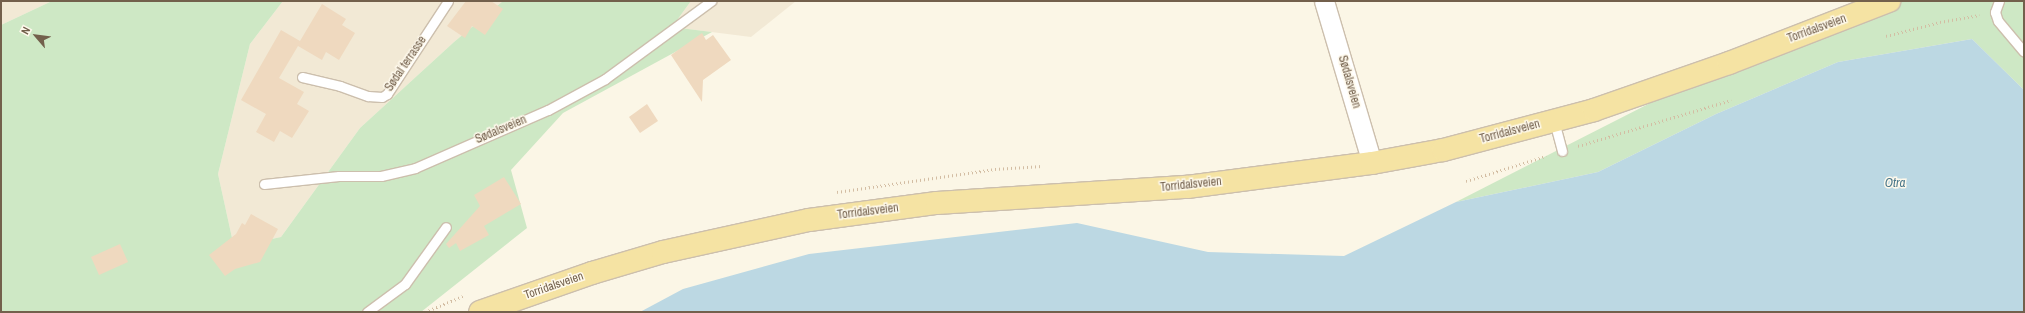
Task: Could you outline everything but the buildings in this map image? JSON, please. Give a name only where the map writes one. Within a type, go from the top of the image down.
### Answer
[{"type":"main road","name":"Torridalsveien","points":[[480,312],[592,272],[663,252],[809,220],[937,203],[1187,187],[1372,163],[1443,150],[1594,110],[1729,63],[1889,1]]},
{"type":"street","name":"Sødalsveien","points":[[1324,1],[1372,163]]},
{"type":"lane","name":"Sødal terrasse","points":[[302,77],[340,86],[368,96],[382,97],[387,94],[448,1]]},
{"type":"lane","name":"Sødalsveien","points":[[264,184],[339,176],[381,176],[416,168],[548,110],[605,79],[711,1]]},
{"type":"lane","points":[[1999,1],[1995,12],[2006,34],[2024,52]]},
{"type":"lane","points":[[1554,121],[1562,151]]},
{"type":"lane","points":[[366,312],[405,284],[446,227]]},
{"type":"path","points":[[1886,36],[1940,22],[1995,12]]},
{"type":"path","points":[[1466,181],[1730,100]]},
{"type":"shaded area","points":[[1,1],[52,1],[1,25]]},
{"type":"shaded area","points":[[283,1],[503,1],[454,42],[360,128],[281,237],[234,247],[218,174],[250,44]]},
{"type":"shaded area","points":[[691,1],[796,1],[751,37],[672,27]]},
{"type":"green space","points":[[52,1],[283,1],[250,44],[218,174],[234,247],[281,237],[360,128],[454,42],[503,1],[691,1],[672,27],[712,32],[563,113],[511,170],[527,228],[421,312],[1,312],[1,25]]},
{"type":"green space","points":[[1887,1],[2024,1],[2024,90],[1972,39],[1838,62],[1716,114],[1598,172],[1456,202],[1725,65]]},
{"type":"water","name":"Otra","points":[[1972,39],[2024,90],[2024,312],[640,312],[683,289],[809,254],[1077,223],[1208,252],[1344,256],[1456,202],[1598,172],[1716,114],[1838,62]]}]
